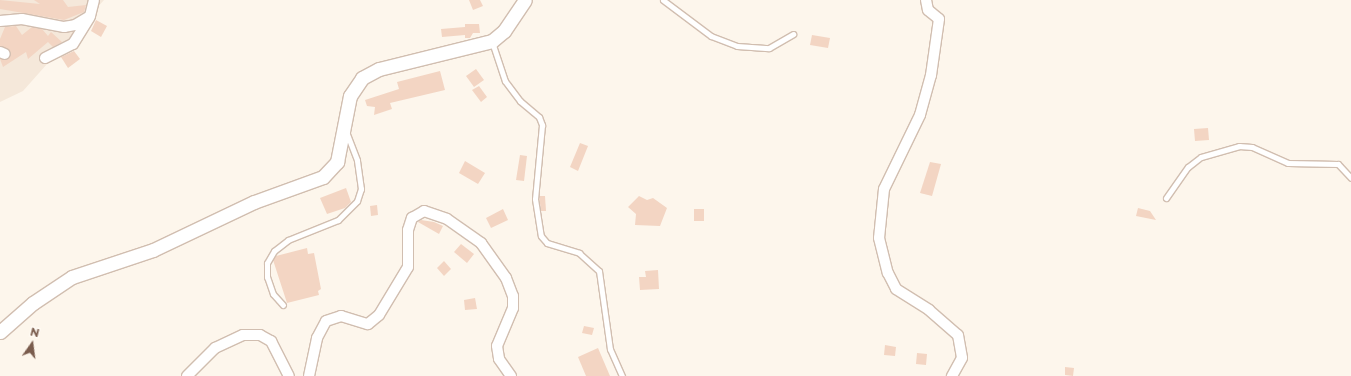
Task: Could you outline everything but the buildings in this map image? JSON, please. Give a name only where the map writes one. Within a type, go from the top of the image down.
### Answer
[{"type":"street","points":[[46,58],[72,44],[90,16],[94,0]]},
{"type":"street","points":[[0,332],[33,303],[72,277],[153,250],[254,202],[323,177],[337,162],[345,130],[350,96],[362,78],[370,74],[492,41],[504,31],[525,0]]},
{"type":"street","points":[[926,0],[928,10],[939,19],[931,75],[920,115],[884,189],[879,238],[888,273],[896,289],[929,310],[958,335],[962,358],[952,376]]},
{"type":"street","points":[[0,21],[22,19],[64,27],[75,25],[90,16]]},
{"type":"street","points":[[309,376],[317,338],[326,321],[342,316],[368,324],[379,315],[408,267],[408,230],[412,218],[424,211],[447,219],[481,244],[506,278],[514,296],[513,308],[498,346],[498,359],[511,376]]},
{"type":"street","points":[[187,376],[215,348],[243,335],[260,335],[271,341],[289,376]]},
{"type":"lane","points":[[663,0],[711,36],[737,46],[769,48],[793,34]]},
{"type":"lane","points":[[492,41],[505,81],[520,101],[538,117],[542,124],[535,198],[541,236],[547,243],[578,253],[599,271],[610,349],[622,376]]},
{"type":"lane","points":[[283,305],[273,294],[267,277],[267,263],[274,251],[288,240],[338,220],[357,201],[362,189],[358,160],[345,130]]},
{"type":"lane","points":[[1166,198],[1188,167],[1201,157],[1239,146],[1252,147],[1288,163],[1338,164],[1351,178]]},
{"type":"shaded area","points":[[0,0],[104,0],[23,91],[0,102]]}]
